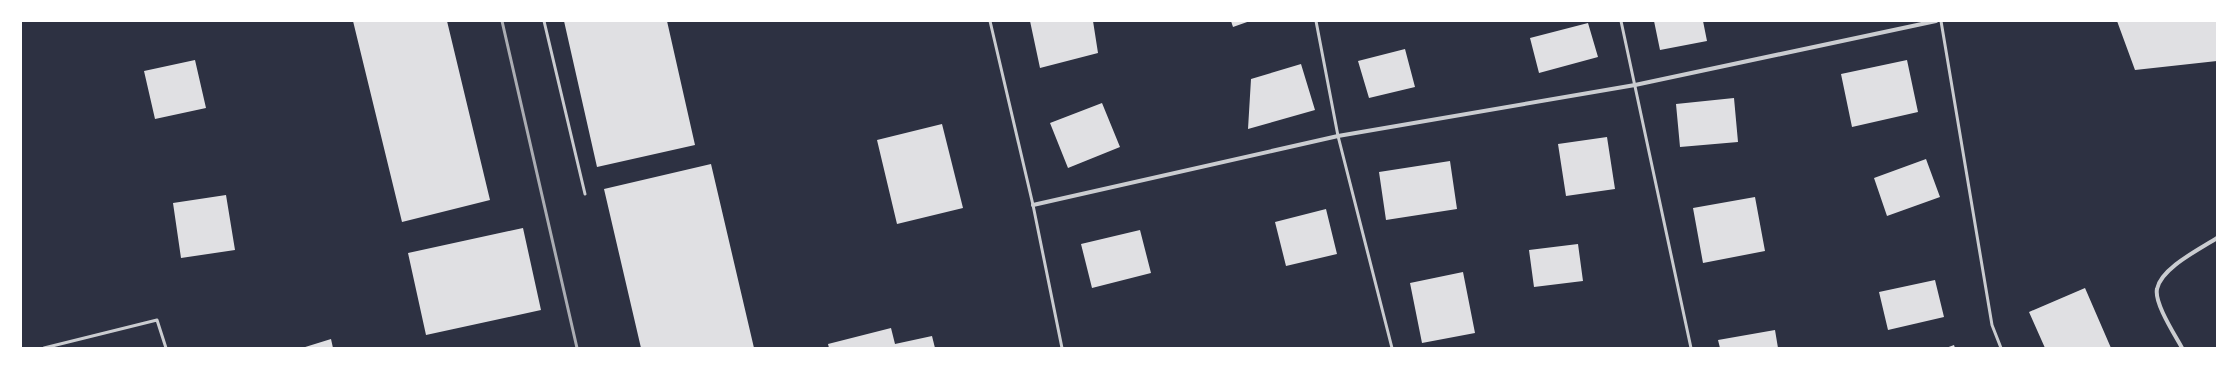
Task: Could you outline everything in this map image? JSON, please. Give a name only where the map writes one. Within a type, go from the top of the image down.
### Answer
[{"type":"street","points":[[1033,205],[1338,136],[1635,85],[1936,21]]},
{"type":"street","points":[[2182,348],[2160,305],[2156,289],[2166,271],[2217,238]]},
{"type":"lane","points":[[544,21],[585,194]]},
{"type":"lane","points":[[990,21],[1033,205],[1062,348]]},
{"type":"lane","points":[[1316,21],[1338,136],[1392,348]]},
{"type":"lane","points":[[1621,21],[1691,348]]},
{"type":"lane","points":[[1941,21],[1992,325],[2000,348]]},
{"type":"lane","points":[[44,348],[156,320],[166,348]]},
{"type":"building","points":[[353,21],[447,21],[490,200],[402,222]]},
{"type":"building","points":[[564,21],[667,21],[695,145],[597,167]]},
{"type":"building","points":[[1030,21],[1093,21],[1098,53],[1040,68]]},
{"type":"building","points":[[1231,21],[1250,21],[1233,27]]},
{"type":"building","points":[[1654,21],[1703,21],[1707,41],[1660,50]]},
{"type":"building","points":[[2117,21],[2217,21],[2217,61],[2135,70]]},
{"type":"building","points":[[1588,23],[1598,57],[1539,73],[1530,38]]},
{"type":"building","points":[[1405,49],[1415,87],[1369,98],[1358,61]]},
{"type":"building","points":[[195,60],[206,108],[155,119],[144,71]]},
{"type":"building","points":[[1907,60],[1918,112],[1852,127],[1841,74]]},
{"type":"building","points":[[1301,64],[1315,110],[1248,129],[1251,79]]},
{"type":"building","points":[[1734,98],[1738,142],[1680,147],[1676,104]]},
{"type":"building","points":[[1102,103],[1120,147],[1068,168],[1050,123]]},
{"type":"building","points":[[942,124],[963,208],[897,224],[877,140]]},
{"type":"building","points":[[1607,137],[1615,189],[1566,196],[1558,144]]},
{"type":"building","points":[[1926,159],[1940,197],[1887,216],[1874,178]]},
{"type":"building","points":[[1450,161],[1457,209],[1386,220],[1379,172]]},
{"type":"building","points":[[711,164],[754,348],[641,348],[604,189]]},
{"type":"building","points":[[226,195],[235,250],[181,258],[173,203]]},
{"type":"building","points":[[1755,197],[1765,251],[1703,263],[1693,208]]},
{"type":"building","points":[[1326,209],[1337,254],[1286,266],[1275,222]]},
{"type":"building","points":[[523,228],[541,310],[426,335],[408,253]]},
{"type":"building","points":[[1140,230],[1151,273],[1092,288],[1081,244]]},
{"type":"building","points":[[1578,244],[1583,281],[1534,287],[1529,250]]},
{"type":"building","points":[[1463,272],[1475,333],[1422,343],[1410,283]]},
{"type":"building","points":[[1935,280],[1944,317],[1888,330],[1879,292]]},
{"type":"building","points":[[2085,288],[2111,348],[2045,348],[2029,312]]},
{"type":"building","points":[[891,328],[895,344],[932,336],[935,348],[829,348],[828,344]]},
{"type":"building","points":[[1775,330],[1778,348],[1720,348],[1718,340]]},
{"type":"building","points":[[331,339],[333,348],[302,348]]},
{"type":"building","points":[[1954,345],[1955,348],[1946,348]]},
{"type":"railway","points":[[502,21],[577,348]]}]
